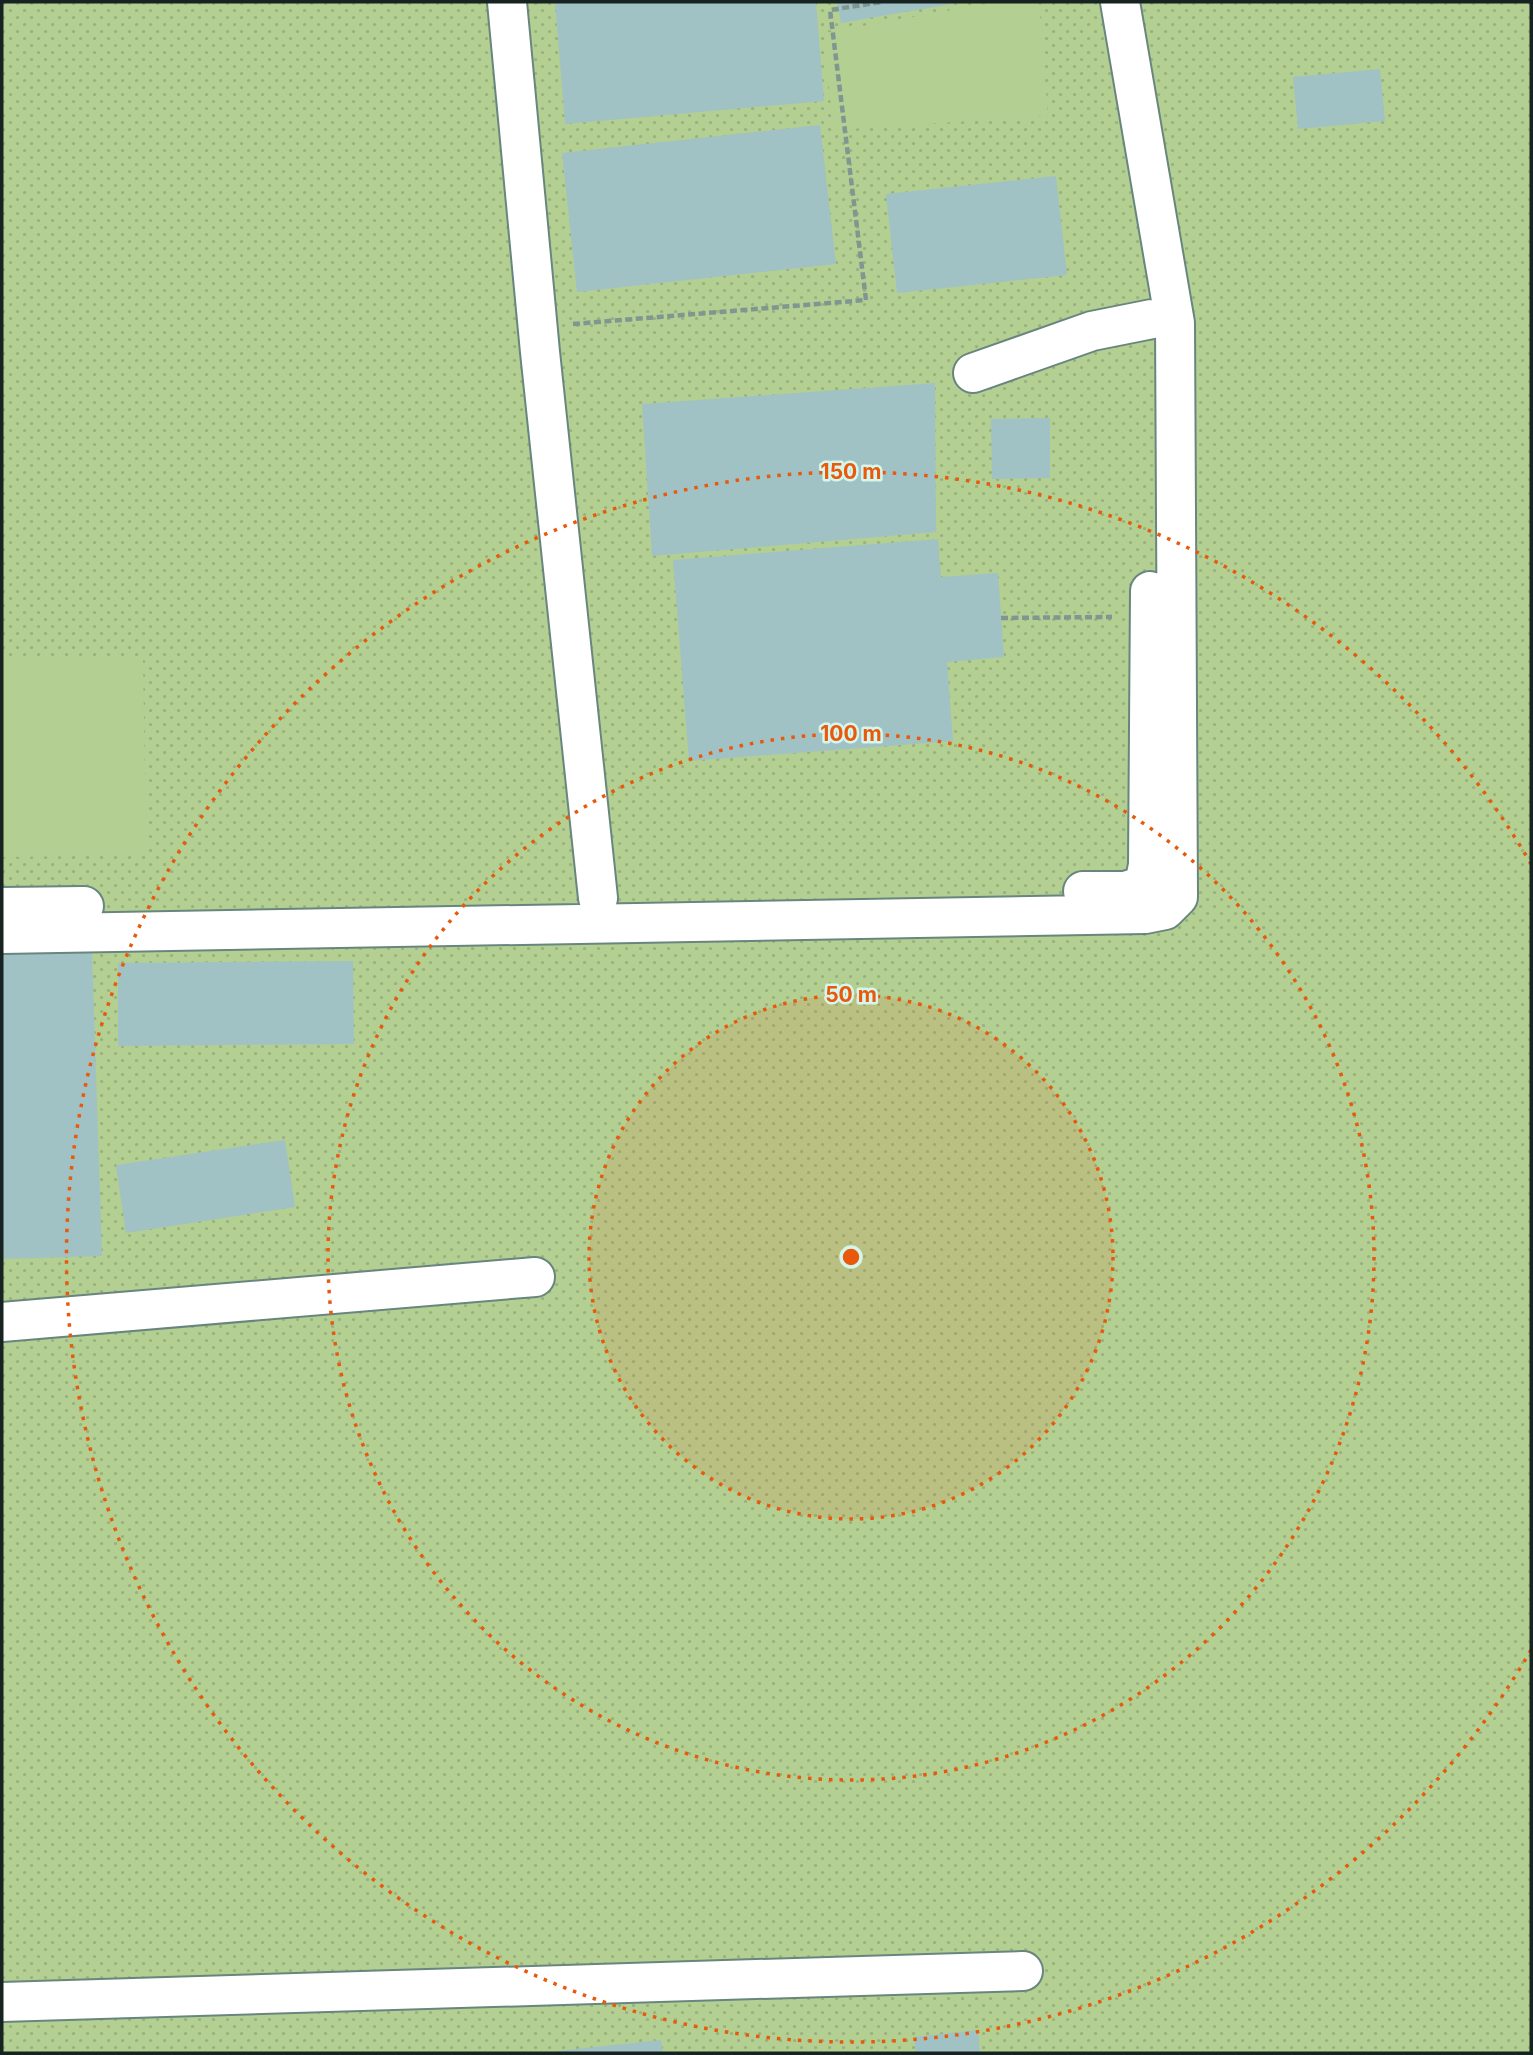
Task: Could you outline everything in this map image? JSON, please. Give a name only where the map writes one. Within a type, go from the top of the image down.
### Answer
[{"type":"lane","points":[[507,2],[598,898]]},
{"type":"lane","points":[[2,934],[1145,914],[1165,910],[1178,897],[1163,728],[1149,617],[1163,506],[1175,323],[1120,2]]},
{"type":"lane","points":[[2,907],[1111,891],[1144,885],[1163,728],[1163,506],[1152,319],[1164,261]]},
{"type":"lane","points":[[974,373],[1092,331],[1152,319]]},
{"type":"lane","points":[[2,1322],[535,1277]]},
{"type":"lane","points":[[2,2002],[1023,1971]]},
{"type":"path","points":[[538,327],[866,300],[830,10],[882,2]]},
{"type":"path","points":[[1001,618],[1149,617]]},
{"type":"green space","points":[[2,2],[1531,2],[1531,2053],[2,2053]]},
{"type":"green space","points":[[996,2],[1039,2],[1048,116],[833,130],[824,33]]},
{"type":"green space","points":[[143,656],[146,855],[2,857],[2,659]]},
{"type":"building","points":[[555,2],[816,2],[824,101],[565,124]]},
{"type":"building","points":[[837,2],[957,2],[957,3],[841,23]]},
{"type":"building","points":[[1380,69],[1385,121],[1298,129],[1293,77]]},
{"type":"building","points":[[820,125],[836,264],[577,292],[562,153]]},
{"type":"building","points":[[1056,176],[1067,275],[897,293],[886,194]]},
{"type":"building","points":[[935,383],[936,532],[652,556],[642,404]]},
{"type":"building","points":[[1050,418],[1050,478],[992,479],[991,419]]},
{"type":"building","points":[[938,539],[941,577],[998,573],[1004,657],[947,662],[953,741],[689,761],[673,560]]},
{"type":"building","points":[[92,951],[102,1256],[2,1259],[2,954]]},
{"type":"building","points":[[353,961],[354,1044],[118,1046],[118,963]]},
{"type":"building","points":[[285,1140],[295,1207],[126,1233],[116,1165]]},
{"type":"building","points":[[978,2030],[980,2053],[916,2053],[914,2037]]},
{"type":"building","points":[[661,2040],[663,2053],[557,2053],[557,2051]]}]
